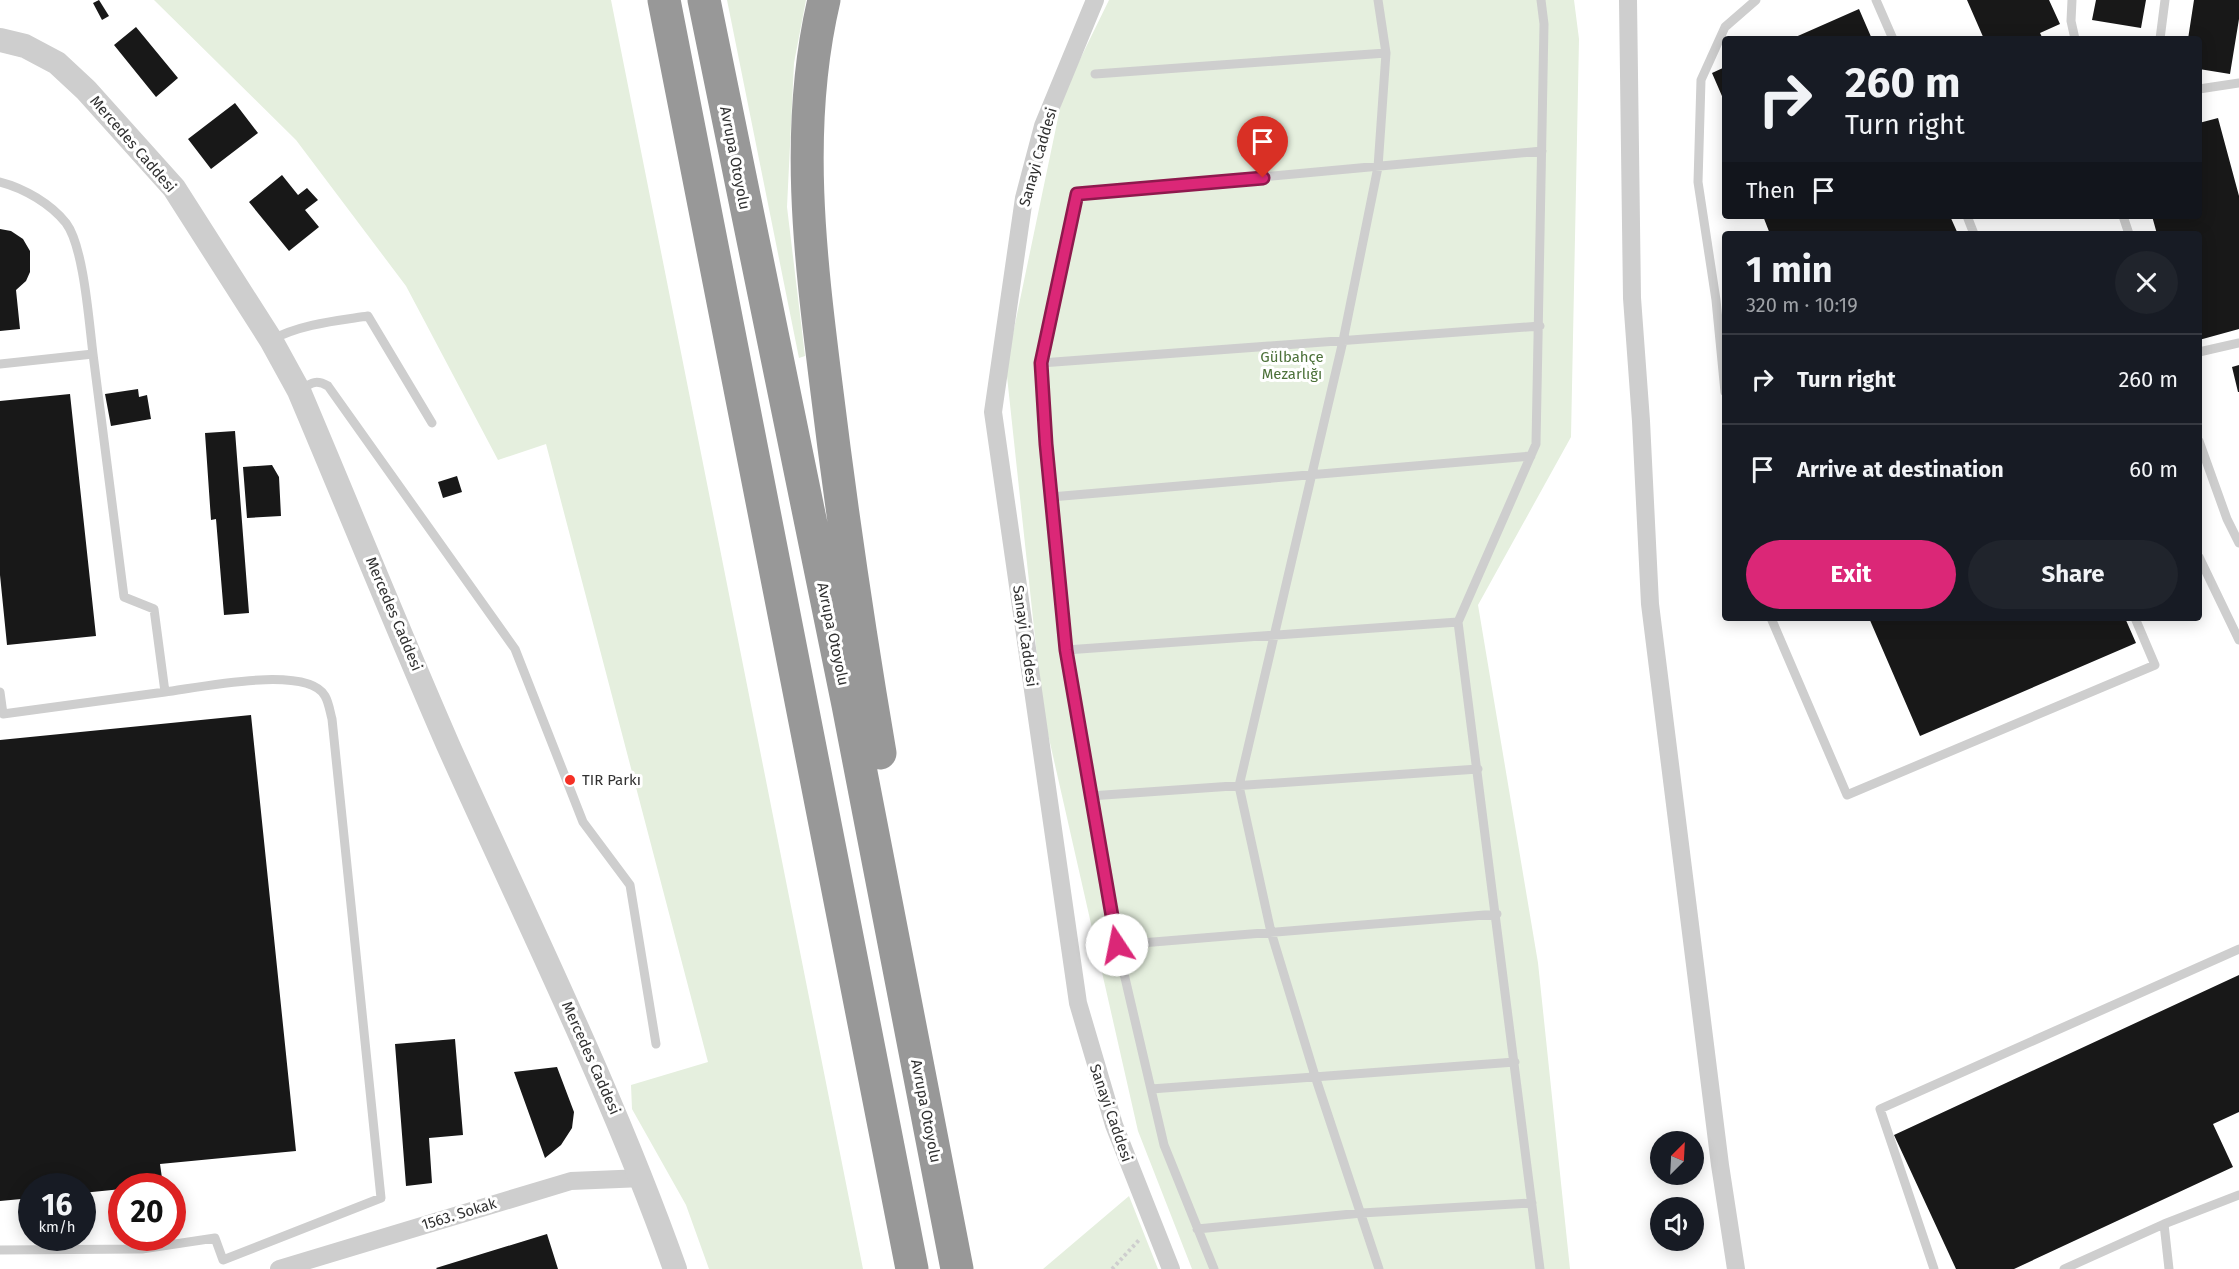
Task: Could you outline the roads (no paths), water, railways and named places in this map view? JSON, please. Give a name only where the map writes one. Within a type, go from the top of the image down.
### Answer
[{"type":"highway","name":"Avrupa Otoyolu","points":[[704,0],[890,919],[957,1269]]},
{"type":"highway","points":[[824,0],[816,35],[808,97],[809,233],[852,586],[884,776],[892,850],[890,919]]},
{"type":"highway","points":[[663,5],[912,1269]]},
{"type":"street","name":"Sanayi Caddesi","points":[[1095,0],[1043,126],[1024,198],[993,412],[1078,1003],[1114,1125],[1171,1269]]},
{"type":"street","points":[[1628,0],[1632,298],[1650,604],[1719,1154],[1736,1269]]},
{"type":"street","name":"Mercedes Caddesi","points":[[0,39],[26,46],[57,63],[86,90],[174,189],[271,340],[299,391],[448,744],[576,1024],[643,1178],[675,1269]]},
{"type":"street","name":"1563. Sokak","points":[[279,1269],[571,1180],[643,1178]]},
{"type":"lane","points":[[1378,0],[1386,53],[1378,167],[1343,341],[1239,786],[1271,932],[1315,1076],[1379,1269]]},
{"type":"lane","points":[[1540,1269],[1497,914],[1458,622],[1536,444],[1544,24],[1541,0]]},
{"type":"lane","points":[[1722,361],[1716,300],[1698,182],[1701,80],[1725,27],[1756,0]]},
{"type":"lane","points":[[1876,0],[1892,36]]},
{"type":"lane","points":[[2072,0],[2071,21],[2074,36]]},
{"type":"lane","points":[[2160,36],[2166,0]]},
{"type":"lane","points":[[1095,74],[1386,53]]},
{"type":"lane","points":[[2202,89],[2239,83]]},
{"type":"lane","points":[[1214,1269],[1164,1145],[1117,945],[1066,650],[1041,363],[1077,194],[1542,151]]},
{"type":"lane","points":[[0,182],[48,205],[67,225],[82,270],[124,597],[154,609],[165,692]]},
{"type":"lane","points":[[271,340],[289,330],[368,316],[432,423]]},
{"type":"lane","points":[[1041,363],[1540,326]]},
{"type":"lane","points":[[2202,351],[2239,343]]},
{"type":"lane","points":[[0,364],[93,354]]},
{"type":"lane","points":[[299,391],[313,382],[320,381],[328,386],[515,649],[583,822],[630,885],[656,1044]]},
{"type":"lane","points":[[2202,449],[2227,519],[2239,543]]},
{"type":"lane","points":[[1051,497],[1310,477],[1531,456]]},
{"type":"lane","points":[[2202,563],[2239,640]]},
{"type":"lane","points":[[1772,621],[1847,795],[2155,665],[2136,621]]},
{"type":"lane","points":[[1066,650],[1458,622]]},
{"type":"lane","points":[[0,692],[2,714],[272,679],[310,684],[325,695],[332,718],[381,1198],[223,1260],[215,1238],[141,1249],[0,1250]]},
{"type":"lane","points":[[1090,796],[1478,769]]},
{"type":"lane","points":[[1117,945],[1497,914]]},
{"type":"lane","points":[[1934,1269],[1880,1109],[2239,949]]},
{"type":"lane","points":[[1151,1089],[1515,1062]]},
{"type":"lane","points":[[2064,1269],[2164,1224],[2239,1195]]},
{"type":"lane","points":[[1197,1229],[1362,1213],[1532,1203]]},
{"type":"lane","points":[[2164,1224],[2169,1269]]},
{"type":"place","name":"TIR Parkı","points":[[570,780]]},
{"type":"park label","name":"Gülbahçe Mezarlığı","points":[[1292,366]]}]
